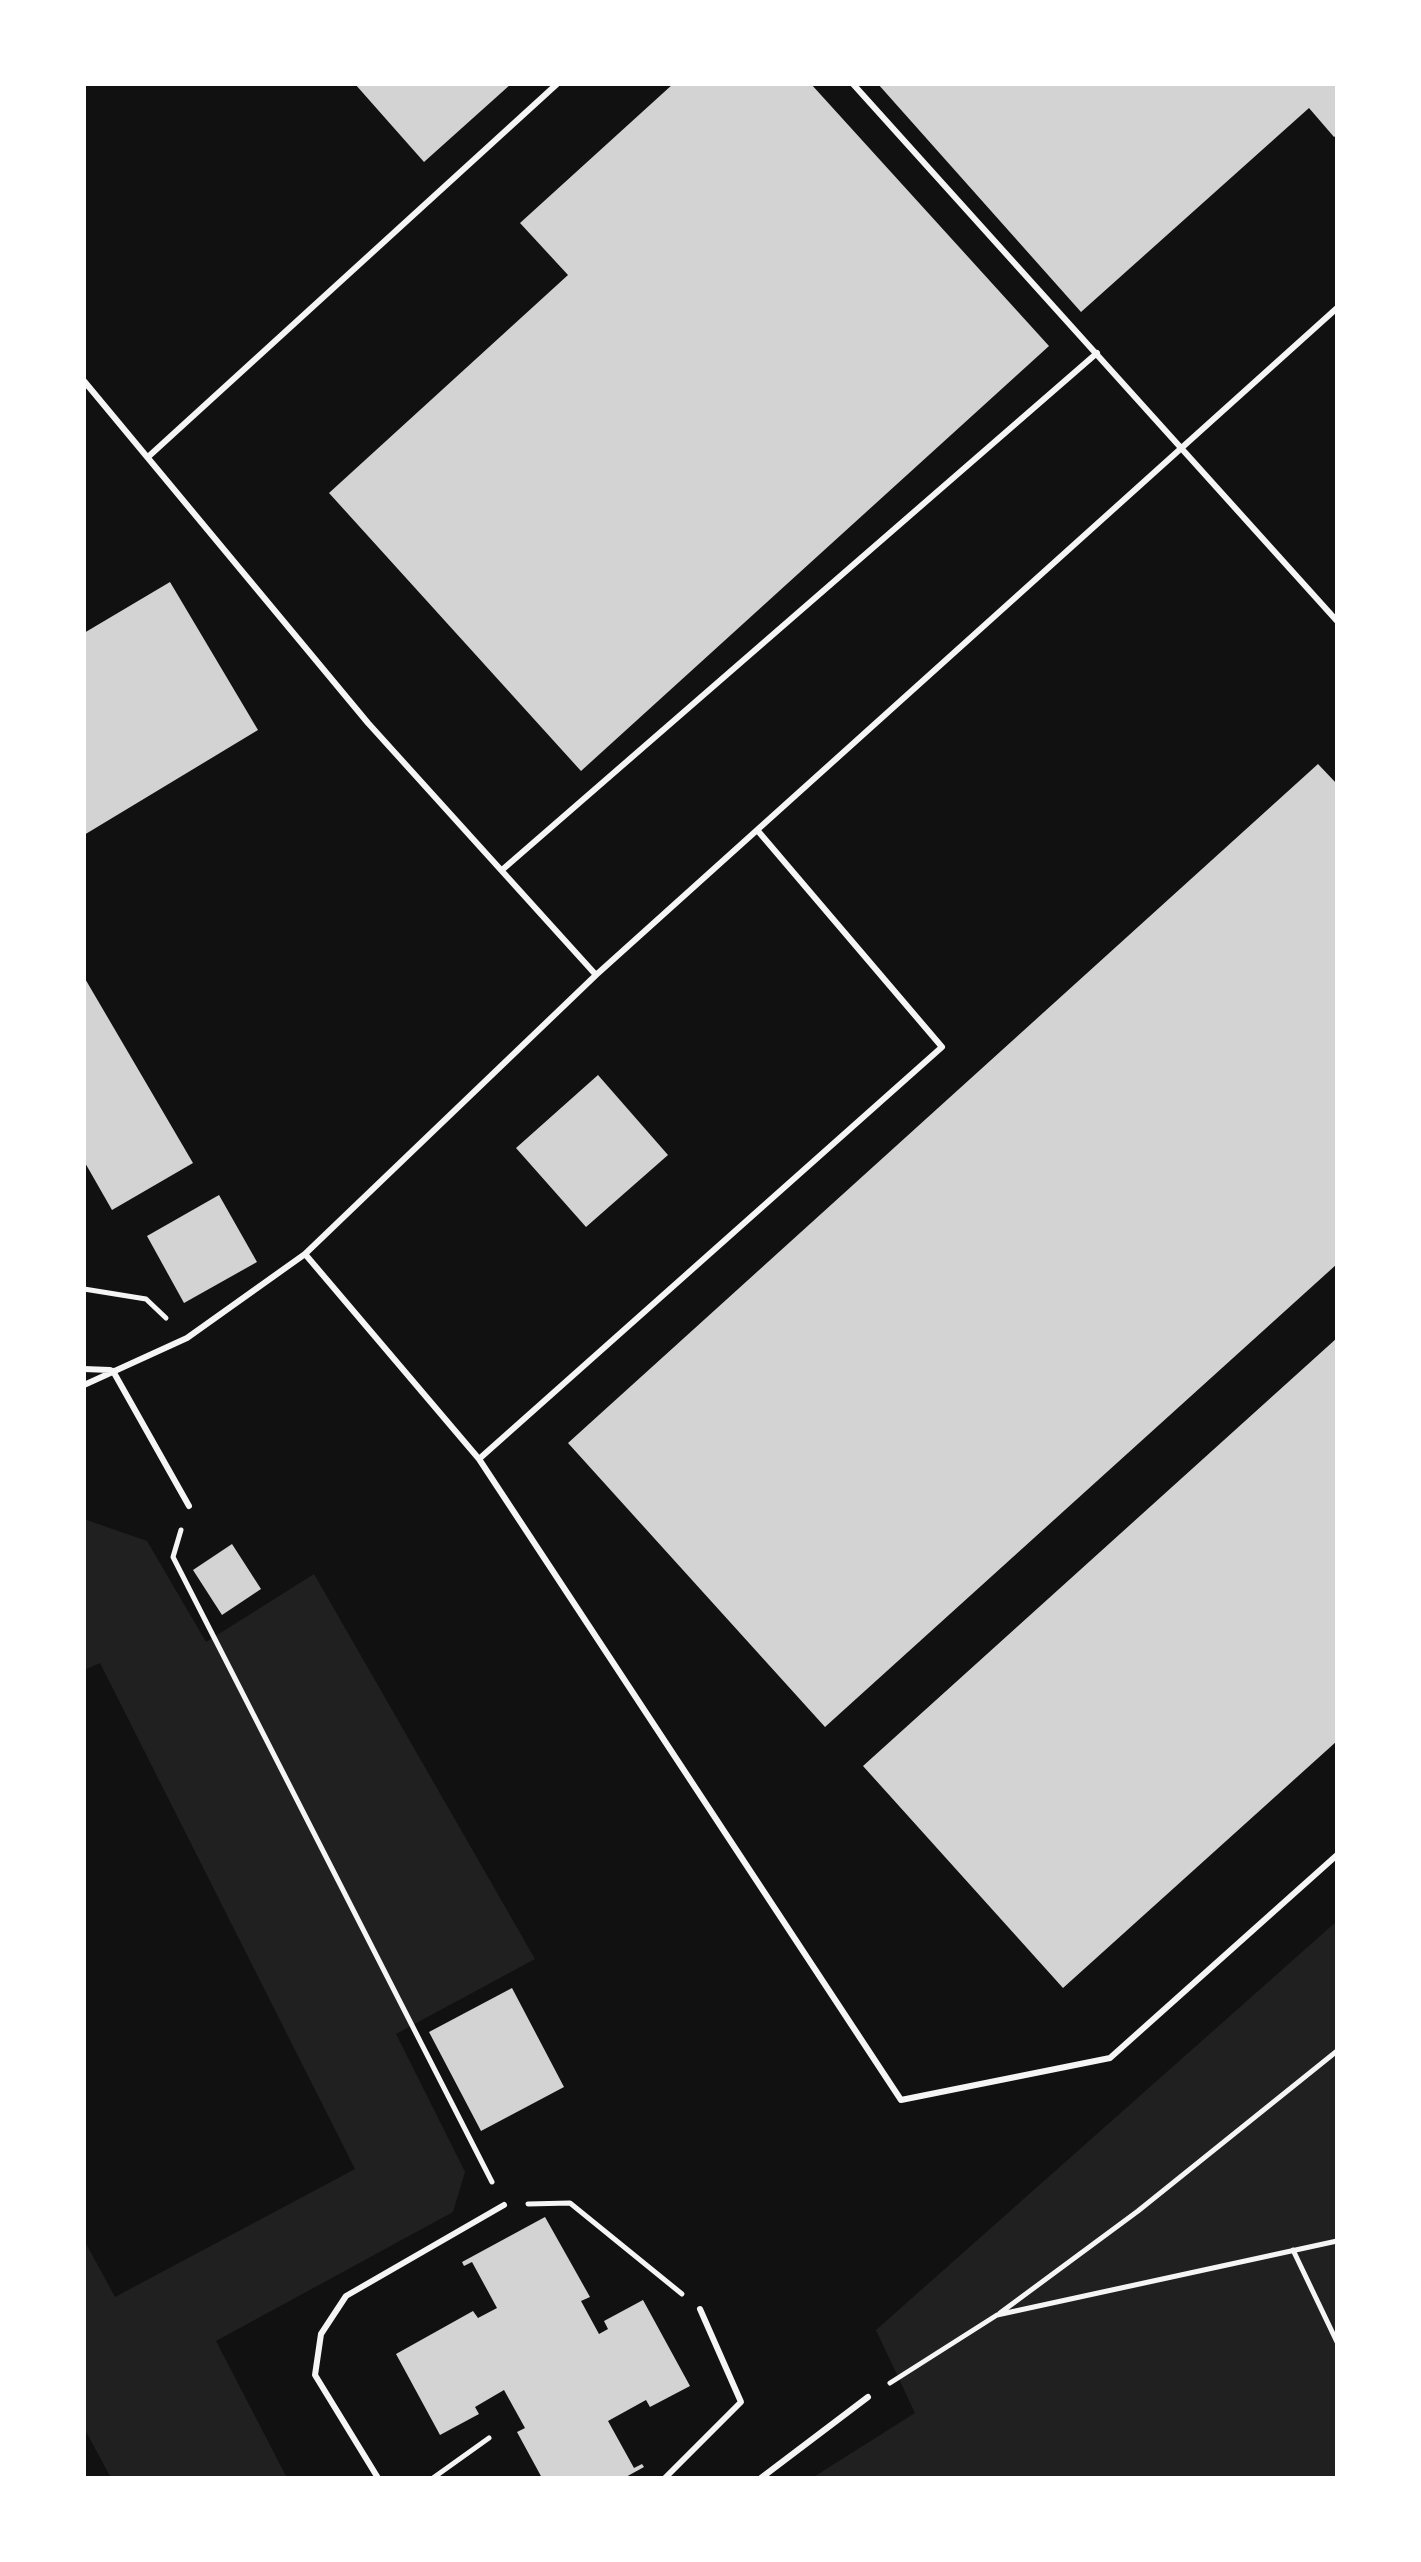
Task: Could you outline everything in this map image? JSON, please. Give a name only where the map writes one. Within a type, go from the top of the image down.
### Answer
[{"type":"lane","points":[[148,457],[557,84]]},
{"type":"lane","points":[[853,84],[1337,621]]},
{"type":"lane","points":[[84,1385],[187,1338],[305,1254],[596,975],[1337,308]]},
{"type":"lane","points":[[502,870],[1097,353]]},
{"type":"lane","points":[[84,381],[368,723],[596,975]]},
{"type":"lane","points":[[479,1459],[942,1047],[758,831]]},
{"type":"lane","points":[[305,1254],[479,1459],[901,2100],[1110,2058],[1337,1855]]},
{"type":"lane","points":[[84,1369],[113,1371]]},
{"type":"lane","points":[[113,1371],[189,1506]]},
{"type":"lane","points":[[378,2478],[315,2375],[321,2334],[346,2296],[504,2205]]},
{"type":"lane","points":[[665,2478],[741,2402],[700,2309]]},
{"type":"lane","points":[[761,2478],[868,2397]]},
{"type":"path","points":[[84,1289],[146,1299],[187,1338]]},
{"type":"path","points":[[189,1506],[173,1557],[504,2205],[570,2203],[700,2309]]},
{"type":"path","points":[[868,2397],[997,2315],[1138,2211],[1337,2051]]},
{"type":"path","points":[[997,2315],[1337,2241]]},
{"type":"path","points":[[1293,2250],[1337,2342]]},
{"type":"path","points":[[433,2478],[489,2438]]},
{"type":"shaded area","points":[[84,1519],[147,1541],[206,1642],[314,1574],[535,1959],[396,2034],[465,2172],[453,2212],[216,2341],[287,2478],[111,2478],[84,2428],[84,2240],[115,2297],[355,2169],[100,1663],[84,1670]]},
{"type":"shaded area","points":[[1337,1921],[1337,2478],[812,2478],[915,2413],[876,2330]]},
{"type":"building","points":[[355,84],[511,84],[424,162]]},
{"type":"building","points":[[673,84],[811,84],[1049,346],[581,771],[329,493],[568,275],[520,223]]},
{"type":"building","points":[[878,84],[1337,84],[1337,135],[1334,137],[1309,108],[1081,312]]},
{"type":"building","points":[[170,582],[258,730],[84,835],[84,633]]},
{"type":"building","points":[[1318,764],[1337,784],[1337,1264],[825,1727],[568,1443]]},
{"type":"building","points":[[84,977],[193,1163],[112,1210],[84,1161]]},
{"type":"building","points":[[598,1075],[668,1155],[586,1227],[516,1148]]},
{"type":"building","points":[[219,1195],[257,1262],[184,1303],[147,1236]]},
{"type":"building","points":[[1337,1338],[1337,1741],[1063,1988],[863,1766]]},
{"type":"building","points":[[232,1544],[261,1589],[222,1615],[193,1570]]},
{"type":"building","points":[[512,1988],[564,2087],[481,2131],[429,2032]]},
{"type":"building","points":[[545,2217],[590,2297],[581,2301],[599,2334],[608,2329],[604,2321],[643,2300],[690,2386],[650,2407],[646,2400],[608,2421],[634,2468],[642,2464],[644,2467],[624,2478],[542,2478],[517,2432],[525,2428],[504,2390],[475,2407],[479,2414],[440,2435],[396,2354],[473,2311],[478,2318],[497,2308],[472,2262],[464,2266],[462,2262]]}]
